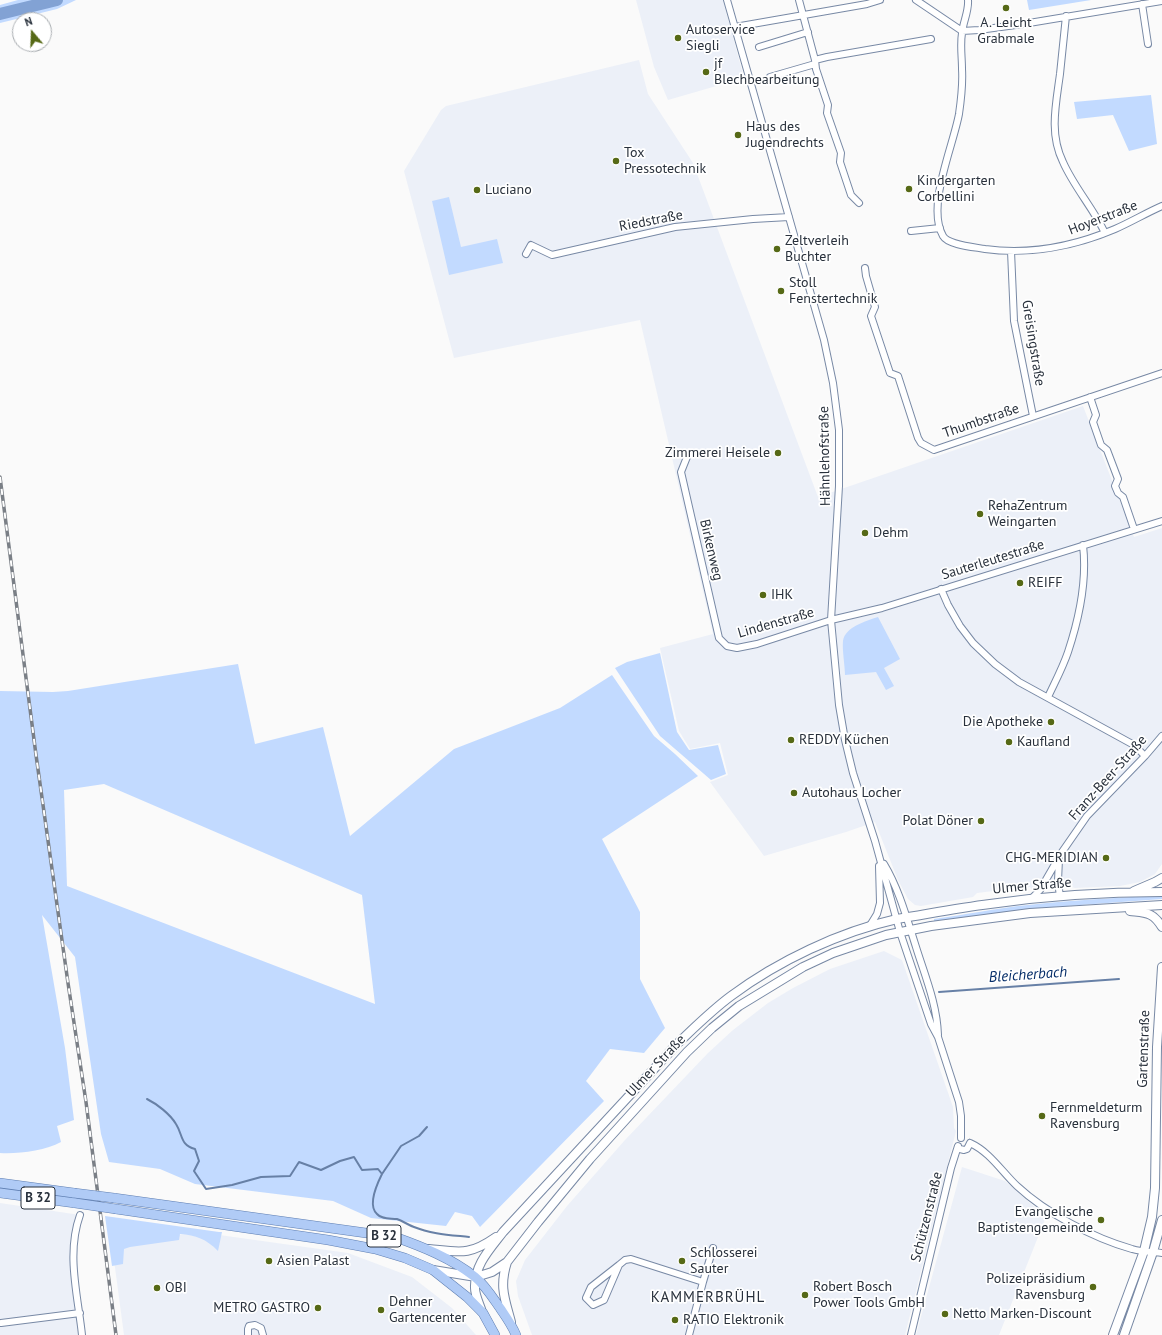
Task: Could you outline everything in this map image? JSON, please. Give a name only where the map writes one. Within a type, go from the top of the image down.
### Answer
[{"type":"main road","points":[[1130,892],[1162,878]]},
{"type":"main road","name":"Ulmer Straße","points":[[496,1335],[483,1314],[475,1289],[478,1267],[484,1256],[503,1232],[661,1060],[709,1014],[737,992],[796,956],[830,940],[897,919],[989,904],[1031,899],[1130,892],[1162,892]]},
{"type":"main road","name":"Ulmer Straße","points":[[434,1270],[476,1277],[492,1272],[507,1262],[590,1159],[664,1077],[712,1028],[739,1006],[802,967],[833,953],[910,930],[1030,913],[1162,905]]},
{"type":"main road","points":[[1109,909],[1149,913],[1155,917],[1162,927]]},
{"type":"main road","name":"Gartenstraße","points":[[1113,1335],[1144,1251],[1152,1217],[1156,1188],[1158,1008],[1162,967]]},
{"type":"main road","name":"B 32","points":[[0,1183],[395,1237],[426,1248],[449,1259],[476,1277],[496,1302],[514,1331]]},
{"type":"main road","name":"B 32","points":[[0,1193],[278,1232],[375,1249],[405,1258],[434,1270],[467,1297],[483,1314]]},
{"type":"main road","points":[[1124,1335],[1153,1252],[1162,1220]]},
{"type":"main road","points":[[426,1248],[455,1252],[468,1251],[482,1246],[503,1232]]},
{"type":"main road","points":[[507,1262],[503,1276],[502,1291],[514,1331]]},
{"type":"street","name":"Hähnlehofstraße","points":[[727,0],[824,340],[833,383],[837,413],[840,459],[831,620],[839,706],[845,740],[861,801],[879,856]]},
{"type":"street","points":[[799,0],[828,105],[827,113],[841,153],[840,162],[851,195],[859,203]]},
{"type":"street","points":[[735,27],[802,14],[867,4],[880,0]]},
{"type":"street","points":[[916,0],[962,31],[979,30],[1162,1]]},
{"type":"street","points":[[911,231],[940,228],[938,217],[938,198],[956,129],[962,93],[962,31],[968,0]]},
{"type":"street","points":[[1142,4],[1148,44]]},
{"type":"street","points":[[1066,16],[1054,116],[1055,138],[1057,148],[1068,171],[1099,218],[1105,233]]},
{"type":"street","points":[[758,47],[808,32]]},
{"type":"street","points":[[770,77],[827,57],[931,39]]},
{"type":"street","name":"Hoyerstraße","points":[[940,228],[943,237],[948,241],[957,244],[1011,251],[1036,250],[1063,246],[1089,239],[1162,206]]},
{"type":"street","name":"Riedstraße","points":[[526,254],[531,244],[552,255],[675,227],[789,217]]},
{"type":"street","name":"Greisingstraße","points":[[1011,251],[1014,321],[1033,416]]},
{"type":"street","name":"Thumbstraße","points":[[866,268],[866,276],[875,307],[871,316],[890,373],[898,376],[918,438],[921,443],[934,450],[1162,373]]},
{"type":"street","points":[[1090,397],[1096,415],[1092,422],[1101,445],[1107,450],[1118,479],[1115,486],[1118,493],[1124,497],[1134,529]]},
{"type":"street","name":"Birkenweg","points":[[687,457],[681,472],[718,638],[727,646]]},
{"type":"street","name":"Sauterleutestraße","points":[[831,620],[882,608],[1162,521]]},
{"type":"street","points":[[1048,697],[1068,653],[1073,636],[1083,585],[1083,545]]},
{"type":"street","points":[[941,589],[960,626],[973,643],[995,664],[1019,682],[1134,745],[1145,756]]},
{"type":"street","name":"Lindenstraße","points":[[727,646],[737,648],[757,644],[831,620]]},
{"type":"street","name":"Franz-Beer-Straße","points":[[1031,899],[1040,890],[1069,841],[1087,816],[1145,756],[1162,736]]},
{"type":"street","points":[[879,856],[890,875],[929,986],[938,1020],[938,1037]]},
{"type":"street","points":[[879,856],[900,932],[931,1024],[938,1037],[959,1102],[962,1116],[962,1135],[967,1138],[972,1145],[988,1155],[1017,1186],[1043,1206],[1078,1226],[1109,1241],[1133,1250],[1162,1253]]},
{"type":"street","points":[[869,927],[877,914],[880,903],[879,856]]},
{"type":"street","name":"Franz-Beer-Straße","points":[[1060,858],[1058,881],[1060,897]]},
{"type":"street","name":"Schützenstraße","points":[[911,1335],[958,1149],[957,1143],[962,1135]]},
{"type":"street","points":[[958,1149],[964,1150],[972,1145]]},
{"type":"street","points":[[80,1215],[76,1227],[72,1252],[82,1335]]},
{"type":"street","points":[[690,1335],[702,1282],[713,1248]]},
{"type":"street","points":[[619,1265],[604,1300],[593,1305],[586,1298],[591,1287],[625,1260],[632,1259],[702,1282]]},
{"type":"street","points":[[1,1323],[80,1313]]},
{"type":"street","points":[[248,1335],[248,1329],[250,1326],[255,1325],[261,1328],[263,1335]]},
{"type":"shaded area","points":[[18,0],[76,0],[57,9],[45,12],[12,12],[12,20],[0,23],[0,5]]},
{"type":"shaded area","points":[[636,0],[723,0],[744,78],[668,100],[654,67]]},
{"type":"shaded area","points":[[1027,0],[1091,0],[1029,10]]},
{"type":"shaded area","points":[[639,60],[648,94],[693,163],[818,497],[1083,406],[1134,537],[1162,528],[1162,864],[1155,874],[1140,882],[1120,886],[1075,888],[1069,886],[1042,887],[1040,890],[1032,890],[1030,887],[1018,888],[977,893],[973,897],[921,906],[915,905],[908,899],[898,880],[875,822],[764,856],[710,782],[728,775],[720,743],[690,749],[679,731],[660,648],[713,634],[640,320],[454,358],[404,171],[441,110],[446,106]]},
{"type":"shaded area","points":[[1151,95],[1157,144],[1129,151],[1113,115],[1077,119],[1074,102]]},
{"type":"shaded area","points":[[449,197],[461,247],[497,239],[503,263],[449,275],[432,201]]},
{"type":"shaded area","points":[[878,617],[900,659],[884,668],[894,686],[886,690],[876,672],[845,675],[843,641],[845,636],[857,625]]},
{"type":"shaded area","points":[[660,653],[677,732],[689,750],[718,745],[726,774],[711,780],[660,736],[615,668],[627,662]]},
{"type":"shaded area","points":[[238,664],[255,744],[323,727],[350,836],[454,749],[560,708],[612,675],[654,736],[698,776],[602,839],[640,912],[640,979],[665,1028],[644,1053],[610,1049],[586,1081],[604,1101],[480,1227],[472,1216],[455,1212],[446,1226],[371,1218],[333,1201],[195,1184],[160,1169],[109,1162],[101,1134],[75,957],[42,915],[65,1048],[74,1120],[57,1126],[61,1142],[55,1145],[31,1151],[0,1153],[0,691],[68,691]],"holes":[[[104,784],[362,895],[375,1004],[67,886],[64,790]]]},
{"type":"shaded area","points":[[1162,895],[1162,899],[1026,909],[934,922],[934,919],[1016,906],[1078,900]]},
{"type":"shaded area","points":[[884,951],[902,960],[953,1107],[954,1128],[956,1131],[905,1335],[532,1335],[518,1296],[516,1281],[525,1260],[567,1206],[625,1140],[708,1053],[733,1030],[768,1003],[830,969]]},
{"type":"shaded area","points":[[962,1167],[1005,1181],[1046,1217],[999,1335],[916,1335]]},
{"type":"shaded area","points":[[0,1203],[80,1215],[72,1253],[82,1335],[0,1335]]},
{"type":"shaded area","points":[[105,1216],[222,1232],[218,1251],[209,1243],[200,1238],[180,1234],[179,1240],[124,1249],[123,1264],[112,1266]]},
{"type":"shaded area","points":[[198,1232],[348,1253],[412,1277],[452,1308],[476,1335],[124,1335],[112,1245]]},
{"type":"waterway","points":[[0,14],[57,0]]},
{"type":"waterway","name":"Bleicherbach","points":[[939,992],[1119,979]]},
{"type":"waterway","points":[[147,1099],[167,1113],[178,1128],[184,1142],[195,1149],[199,1161],[194,1171],[206,1189],[232,1185],[261,1177],[290,1176],[299,1162],[321,1170],[340,1161],[354,1157],[362,1170],[378,1169],[382,1174],[373,1200],[374,1210],[379,1216],[397,1219],[427,1231],[469,1237]]},
{"type":"waterway","points":[[382,1174],[401,1146],[419,1136],[427,1127]]},
{"type":"railway","points":[[0,477],[36,755],[86,1102],[116,1335]]},
{"type":"place","name":"A. Leicht Grabmale","points":[[1006,8]]},
{"type":"place","name":"Autoservice Siegli","points":[[678,38]]},
{"type":"place","name":"jf Blechbearbeitung","points":[[706,72]]},
{"type":"place","name":"Haus des Jugendrechts","points":[[738,135]]},
{"type":"place","name":"Tox Pressotechnik","points":[[616,161]]},
{"type":"place","name":"Kindergarten Corbellini","points":[[909,189]]},
{"type":"place","name":"Luciano","points":[[477,190]]},
{"type":"place","name":"Zeltverleih Buchter","points":[[777,249]]},
{"type":"place","name":"Stoll Fenstertechnik","points":[[781,291]]},
{"type":"place","name":"Zimmerei Heisele","points":[[778,453]]},
{"type":"place","name":"RehaZentrum Weingarten","points":[[980,514]]},
{"type":"place","name":"Dehm","points":[[865,533]]},
{"type":"place","name":"REIFF","points":[[1020,583]]},
{"type":"place","name":"IHK","points":[[763,595]]},
{"type":"place","name":"Die Apotheke","points":[[1051,722]]},
{"type":"place","name":"REDDY Küchen","points":[[791,740]]},
{"type":"place","name":"Kaufland","points":[[1009,742]]},
{"type":"place","name":"Autohaus Locher","points":[[794,793]]},
{"type":"place","name":"Polat Döner","points":[[981,821]]},
{"type":"place","name":"CHG-MERIDIAN","points":[[1106,858]]},
{"type":"place","name":"Fernmeldeturm Ravensburg","points":[[1042,1116]]},
{"type":"place","name":"Evangelische Baptistengemeinde","points":[[1101,1220]]},
{"type":"place","name":"Asien Palast","points":[[269,1261]]},
{"type":"place","name":"Schlosserei Sauter","points":[[682,1261]]},
{"type":"place","name":"Polizeipräsidium Ravensburg","points":[[1093,1287]]},
{"type":"place","name":"OBI","points":[[157,1288]]},
{"type":"place","name":"Robert Bosch Power Tools GmbH","points":[[805,1295]]},
{"type":"place","name":"METRO GASTRO","points":[[318,1308]]},
{"type":"place","name":"Dehner Gartencenter","points":[[381,1310]]},
{"type":"place","name":"Netto Marken-Discount","points":[[945,1314]]},
{"type":"place","name":"RATIO Elektronik","points":[[675,1320]]},
{"type":"district","name":"KAMMERBRÜHL","points":[[708,1298]]}]
